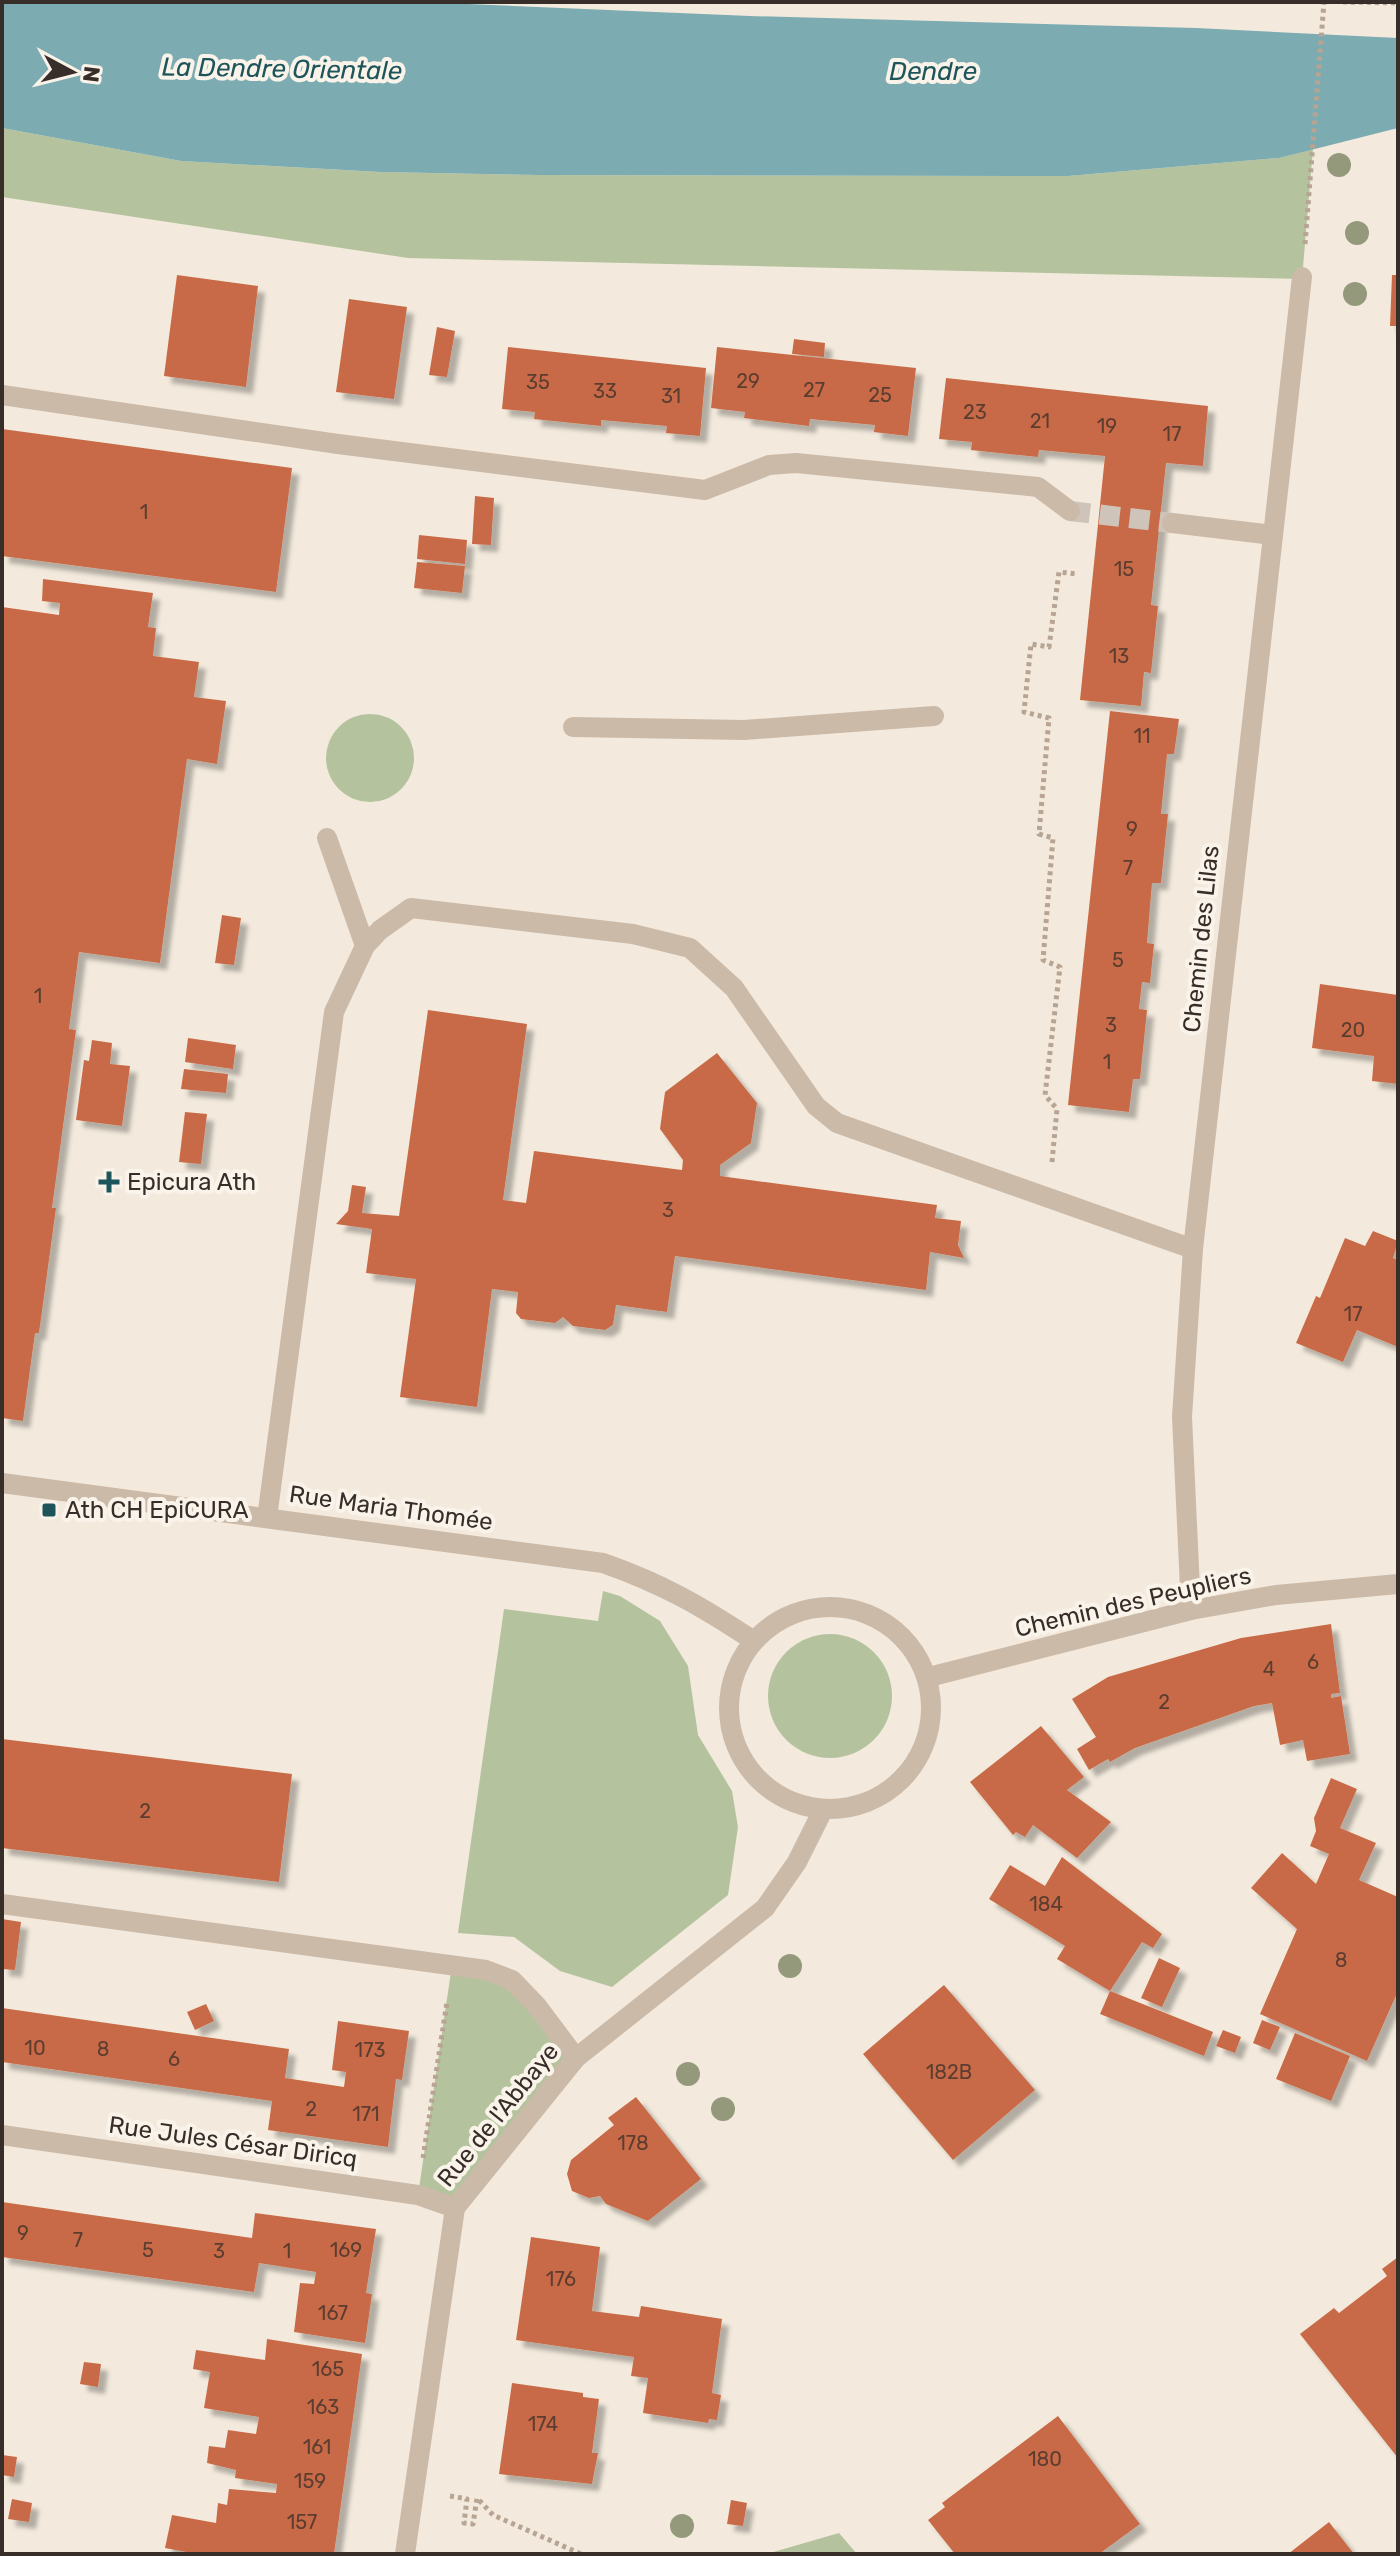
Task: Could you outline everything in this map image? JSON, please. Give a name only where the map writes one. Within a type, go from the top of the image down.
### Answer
[{"type":"street","name":"Chemin des Lilas","points":[[1191,1610],[1182,1417],[1193,1249],[1302,277]]},
{"type":"street","points":[[2,395],[338,444],[705,490],[769,465],[796,463],[1038,487],[1070,511]]},
{"type":"street","points":[[1172,523],[1273,535]]},
{"type":"street","points":[[573,727],[744,730],[934,716]]},
{"type":"street","points":[[327,838],[365,946]]},
{"type":"street","points":[[267,1518],[334,1012],[365,946],[380,930],[411,908],[633,934],[690,948],[734,988],[816,1106],[837,1123],[1193,1249]]},
{"type":"street","name":"Rue Maria Thomée","points":[[2,1483],[603,1563],[653,1581],[705,1608],[754,1641]]},
{"type":"street","name":"Chemin des Peupliers","points":[[929,1677],[1191,1610],[1276,1595],[1398,1584]]},
{"type":"street","points":[[845,1608],[877,1619],[917,1654],[929,1677],[930,1721],[913,1767],[889,1791],[857,1806],[823,1810],[791,1802],[764,1786],[744,1762],[731,1732],[729,1700],[736,1669],[754,1641],[779,1620],[812,1609],[845,1608]]},
{"type":"street","name":"Rue de l'Abbaye","points":[[405,2554],[455,2208],[576,2058],[765,1908],[797,1862],[823,1810]]},
{"type":"street","points":[[2,1904],[486,1970],[512,1980],[537,2006],[576,2058]]},
{"type":"street","name":"Rue Jules César Diricq","points":[[2,2135],[418,2195],[455,2208]]},
{"type":"path","points":[[1309,200],[1324,2]]},
{"type":"path","points":[[1343,2],[1398,3]]},
{"type":"path","points":[[1048,1199],[1057,1109],[1045,1095],[1060,967],[1043,960],[1053,838],[1039,834],[1049,718],[1024,712],[1024,701],[1031,644],[1049,647],[1059,572],[1077,574]]},
{"type":"path","points":[[418,2195],[452,1965]]},
{"type":"path","points":[[414,2488],[467,2499],[464,2523],[473,2524],[477,2498],[493,2515],[581,2554]]},
{"type":"green space","points":[[2,128],[181,161],[380,172],[538,175],[1068,176],[1279,158],[1313,149],[1302,279],[408,258],[2,197]]},
{"type":"green space","points":[[370,714],[395,721],[407,733],[414,758],[407,783],[395,795],[370,802],[345,795],[333,783],[326,758],[333,733],[345,721]]},
{"type":"green space","points":[[603,1591],[620,1596],[660,1621],[688,1666],[698,1735],[732,1791],[738,1827],[728,1895],[612,1987],[560,1971],[514,1937],[458,1933],[504,1609],[598,1621]]},
{"type":"green space","points":[[830,1634],[854,1639],[874,1652],[887,1672],[892,1696],[887,1720],[874,1740],[854,1753],[830,1758],[806,1753],[786,1740],[773,1720],[768,1696],[773,1672],[786,1652],[806,1639]]},
{"type":"green space","points":[[452,1965],[486,1970],[580,2055],[455,2208],[418,2195]]},
{"type":"green space","points":[[839,2533],[857,2554],[770,2554],[770,2553]]},
{"type":"water","points":[[2,2],[421,2],[750,16],[1196,28],[1398,38],[1398,128],[1279,158],[1068,176],[538,175],[380,172],[181,161],[2,128]]},
{"type":"building","points":[[177,275],[258,286],[246,387],[164,376]]},
{"type":"building","points":[[1392,275],[1398,275],[1398,326],[1390,326]]},
{"type":"building","points":[[349,299],[407,307],[394,399],[336,392]]},
{"type":"building","points":[[437,327],[455,331],[447,377],[429,375]]},
{"type":"building","points":[[794,339],[825,343],[824,357],[792,354]]},
{"type":"building","points":[[508,347],[706,368],[700,436],[666,433],[667,426],[601,420],[601,426],[534,419],[535,412],[502,409]]},
{"type":"building","points":[[717,347],[916,368],[908,436],[874,432],[875,425],[810,419],[809,426],[744,418],[745,412],[711,408]]},
{"type":"building","points":[[946,378],[1208,406],[1203,466],[1166,463],[1151,605],[1158,606],[1151,673],[1144,672],[1141,706],[1080,700],[1105,456],[1039,450],[1038,457],[971,450],[972,442],[939,439]]},
{"type":"building","points":[[2,429],[292,468],[276,592],[2,556]]},
{"type":"building","points":[[475,496],[494,498],[491,545],[472,544]]},
{"type":"building","points":[[419,535],[467,540],[465,564],[417,559]]},
{"type":"building","points":[[417,562],[465,566],[462,593],[414,588]]},
{"type":"building","points":[[43,579],[153,593],[148,627],[156,628],[153,656],[199,662],[194,697],[226,701],[217,764],[187,759],[160,963],[79,952],[69,1029],[76,1030],[52,1208],[56,1208],[23,1421],[2,1418],[2,607],[59,615],[60,603],[42,601]]},
{"type":"building","points":[[1110,711],[1179,719],[1174,754],[1167,754],[1161,814],[1168,814],[1161,883],[1152,883],[1147,943],[1154,944],[1150,983],[1142,982],[1139,1009],[1147,1010],[1140,1079],[1133,1079],[1129,1112],[1068,1105]]},
{"type":"building","points":[[222,915],[241,918],[234,965],[215,963]]},
{"type":"building","points":[[1320,984],[1398,995],[1398,1084],[1372,1081],[1374,1056],[1312,1048]]},
{"type":"building","points":[[428,1010],[527,1024],[503,1200],[526,1203],[534,1151],[682,1170],[683,1160],[660,1129],[665,1092],[717,1053],[757,1103],[751,1143],[720,1165],[720,1176],[937,1205],[935,1218],[961,1221],[958,1245],[964,1258],[930,1252],[926,1290],[675,1256],[667,1312],[616,1305],[613,1325],[605,1330],[573,1326],[563,1317],[555,1323],[521,1319],[516,1313],[518,1292],[492,1289],[477,1407],[400,1397],[416,1279],[366,1273],[372,1229],[336,1224],[348,1211],[352,1185],[366,1187],[362,1213],[399,1216]]},
{"type":"building","points":[[188,1038],[236,1045],[233,1069],[185,1062]]},
{"type":"building","points":[[92,1040],[112,1043],[110,1064],[130,1066],[122,1126],[76,1120],[84,1060],[89,1061]]},
{"type":"building","points":[[184,1069],[228,1074],[226,1093],[181,1089]]},
{"type":"building","points":[[185,1112],[207,1114],[201,1164],[179,1162]]},
{"type":"building","points":[[1373,1231],[1398,1241],[1393,1258],[1398,1260],[1398,1347],[1357,1330],[1343,1362],[1296,1343],[1316,1296],[1320,1298],[1345,1238],[1365,1246]]},
{"type":"building","points":[[1331,1624],[1340,1693],[1331,1694],[1331,1698],[1341,1696],[1350,1754],[1307,1761],[1303,1740],[1280,1745],[1272,1703],[1254,1706],[1135,1748],[1089,1770],[1077,1749],[1096,1737],[1072,1699],[1108,1677],[1241,1638]]},
{"type":"building","points":[[1041,1726],[1084,1777],[1067,1790],[1111,1822],[1077,1858],[1033,1825],[1025,1837],[1016,1832],[1013,1835],[970,1782]]},
{"type":"building","points":[[2,1739],[292,1774],[279,1882],[2,1848]]},
{"type":"building","points":[[1331,1778],[1357,1789],[1340,1828],[1376,1843],[1359,1880],[1398,1897],[1398,1991],[1367,2061],[1260,2014],[1297,1929],[1251,1888],[1282,1853],[1316,1884],[1329,1854],[1310,1846],[1316,1831],[1314,1818]]},
{"type":"building","points":[[1062,1857],[1162,1934],[1153,1948],[1142,1942],[1110,1991],[1057,1959],[1065,1946],[989,1899],[1010,1865],[1045,1886]]},
{"type":"building","points":[[2,1919],[21,1922],[15,1970],[2,1969]]},
{"type":"building","points":[[1159,1958],[1180,1968],[1162,2007],[1141,1998]]},
{"type":"building","points":[[944,1985],[1035,2090],[953,2160],[863,2054]]},
{"type":"building","points":[[1110,1991],[1213,2032],[1204,2056],[1100,2014]]},
{"type":"building","points":[[206,2004],[214,2021],[195,2030],[187,2012]]},
{"type":"building","points":[[2,2008],[289,2049],[285,2078],[344,2087],[346,2072],[332,2070],[338,2021],[409,2031],[402,2080],[396,2079],[388,2147],[268,2130],[272,2101],[2,2062]]},
{"type":"building","points":[[1262,2020],[1280,2027],[1270,2050],[1253,2043]]},
{"type":"building","points":[[1223,2030],[1241,2037],[1235,2053],[1216,2046]]},
{"type":"building","points":[[1295,2033],[1350,2056],[1331,2101],[1276,2079]]},
{"type":"building","points":[[636,2097],[701,2179],[648,2221],[606,2204],[600,2196],[589,2198],[572,2191],[567,2174],[571,2160],[614,2125],[608,2118]]},
{"type":"building","points":[[2,2202],[252,2238],[255,2213],[376,2229],[366,2293],[372,2294],[365,2343],[294,2332],[300,2283],[314,2284],[316,2272],[259,2263],[254,2292],[2,2257]]},
{"type":"building","points":[[531,2237],[600,2247],[592,2311],[639,2317],[641,2306],[722,2319],[712,2393],[721,2395],[717,2420],[709,2419],[708,2423],[643,2413],[648,2378],[631,2376],[634,2357],[516,2340]]},
{"type":"building","points":[[1398,2257],[1398,2458],[1300,2334],[1334,2308],[1339,2313],[1387,2276],[1382,2269]]},
{"type":"building","points":[[267,2339],[362,2354],[334,2554],[197,2554],[165,2548],[172,2515],[216,2523],[218,2503],[227,2505],[229,2489],[276,2493],[277,2484],[235,2478],[236,2470],[207,2463],[209,2446],[225,2448],[228,2430],[256,2434],[259,2417],[204,2408],[210,2372],[193,2369],[196,2350],[265,2360]]},
{"type":"building","points":[[84,2362],[101,2364],[98,2387],[80,2384]]},
{"type":"building","points":[[512,2383],[583,2393],[583,2397],[599,2399],[592,2453],[598,2453],[592,2484],[499,2474]]},
{"type":"building","points":[[1058,2416],[1140,2524],[1099,2554],[955,2554],[928,2520],[945,2507],[942,2503]]},
{"type":"building","points":[[2,2455],[17,2457],[14,2477],[2,2475]]},
{"type":"building","points":[[12,2499],[32,2503],[29,2522],[8,2519]]},
{"type":"building","points":[[731,2500],[747,2503],[743,2526],[727,2524]]},
{"type":"building","points":[[1329,2522],[1354,2554],[1288,2554]]},
{"type":"tunnel","points":[[1070,511],[1172,523]]},
{"type":"place","name":"Epicura Ath","points":[[109,1182]]},
{"type":"place","name":"Ath CH EpiCURA","points":[[49,1510]]},
{"type":"water label","name":"La Dendre Orientale","points":[[282,69]]},
{"type":"water label","name":"Dendre","points":[[933,71]]}]
